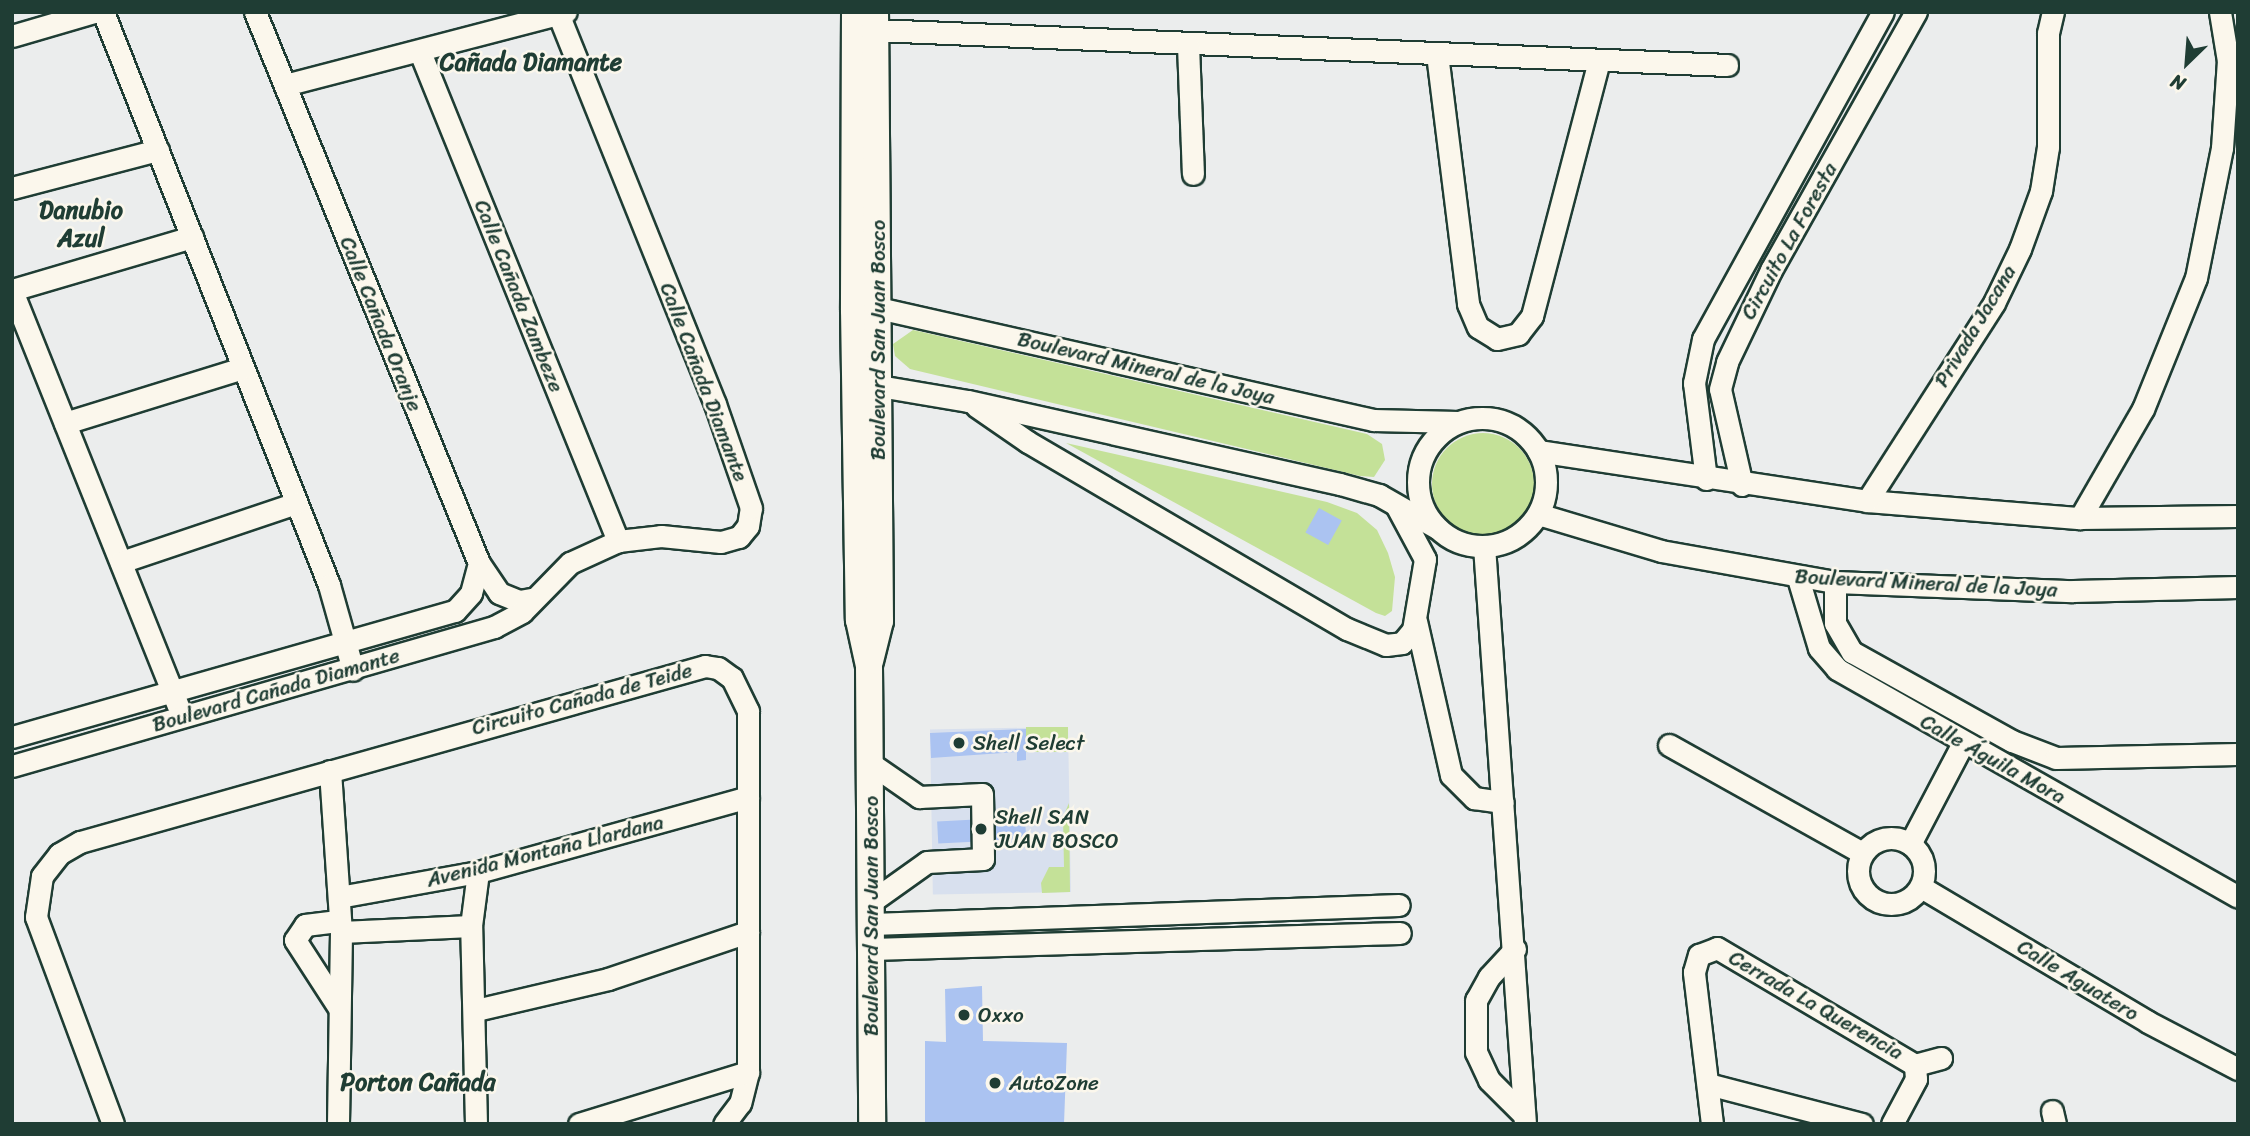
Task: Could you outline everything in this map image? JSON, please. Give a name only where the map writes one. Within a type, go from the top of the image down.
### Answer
[{"type":"main road","name":"Boulevard San Juan Bosco","points":[[855,12],[868,385],[880,621],[869,666],[872,1124]]},
{"type":"main road","name":"Boulevard San Juan Bosco","points":[[866,309],[875,21]]},
{"type":"street","points":[[12,36],[94,12]]},
{"type":"street","points":[[103,12],[296,503],[354,670]]},
{"type":"street","name":"Calle Cañada Oranje","points":[[255,12],[479,563],[499,593],[519,601],[531,599]]},
{"type":"street","name":"Circuito La Foresta","points":[[1706,479],[1694,383],[1703,339],[1883,12]]},
{"type":"street","name":"Circuito La Foresta","points":[[1742,485],[1720,389],[1740,328],[1886,71],[1916,12]]},
{"type":"street","name":"Privada Jacana","points":[[1867,501],[1994,303],[2020,249],[2041,191],[2048,147],[2048,33],[2053,12]]},
{"type":"street","points":[[2080,518],[2143,409],[2196,278],[2222,148],[2228,61],[2220,12]]},
{"type":"street","points":[[285,85],[562,13]]},
{"type":"street","name":"Calle Cañada Diamante","points":[[531,599],[570,563],[618,541],[649,536],[731,540],[748,526],[751,508],[678,309],[562,13]]},
{"type":"street","points":[[875,21],[1188,45],[1727,65]]},
{"type":"street","points":[[1188,45],[1193,174]]},
{"type":"street","name":"Calle Cañada Zambeze","points":[[420,52],[618,541]]},
{"type":"street","points":[[1437,54],[1468,304],[1478,327],[1497,339],[1518,334],[1532,316],[1599,61]]},
{"type":"street","points":[[1860,56],[1886,71]]},
{"type":"street","points":[[12,188],[158,150]]},
{"type":"street","points":[[183,716],[12,290],[191,237]]},
{"type":"street","points":[[1752,254],[1771,270]]},
{"type":"street","points":[[866,309],[863,349],[868,385],[968,401],[1340,484],[1395,505],[1437,528],[1450,539],[1483,546],[1505,542],[1524,531],[1538,514],[1545,494],[1545,472],[1538,451],[1527,437],[1495,419],[1458,422],[1430,445],[1420,470],[1419,496],[1437,528]]},
{"type":"street","name":"Boulevard Mineral de la Joya","points":[[866,309],[1373,420],[1458,422]]},
{"type":"street","points":[[65,423],[243,368]]},
{"type":"street","points":[[968,401],[1028,443],[1359,634],[1394,645],[1409,637],[1416,621],[1425,559],[1395,505]]},
{"type":"street","points":[[1538,451],[1742,485],[1867,501],[2080,518],[2238,516]]},
{"type":"street","points":[[121,562],[296,503]]},
{"type":"street","name":"Boulevard Mineral de la Joya","points":[[1538,514],[1661,551],[1798,578],[1835,582],[2073,591],[2238,587]]},
{"type":"street","points":[[1483,546],[1515,949],[1525,1119]]},
{"type":"street","name":"Boulevard Cañada Diamante","points":[[12,737],[440,617],[463,606],[479,563]]},
{"type":"street","name":"Calle Águila Mora","points":[[1798,578],[1819,648],[1836,669],[2238,897]]},
{"type":"street","name":"Calle Águila Mora","points":[[1835,582],[1835,623],[1852,652],[2012,741],[2056,758],[2238,754]]},
{"type":"street","name":"Boulevard Cañada Diamante","points":[[12,766],[354,670],[494,627],[522,612],[531,599]]},
{"type":"street","points":[[1416,621],[1451,775],[1474,797],[1503,802]]},
{"type":"street","name":"Circuito Cañada de Teide","points":[[113,1124],[43,942],[35,901],[42,876],[59,854],[80,842],[705,666],[718,668],[742,692],[748,711],[748,1072],[740,1103],[724,1124]]},
{"type":"street","points":[[1910,844],[1963,743]]},
{"type":"street","points":[[1669,745],[1863,853]]},
{"type":"street","points":[[2044,786],[2056,758]]},
{"type":"street","points":[[870,763],[919,797],[982,794],[983,859],[927,862],[872,925]]},
{"type":"street","points":[[330,771],[341,927],[338,1124]]},
{"type":"street","name":"Avenida Montaña Llardana","points":[[340,897],[478,872],[748,797]]},
{"type":"street","points":[[1893,838],[1910,844],[1920,856],[1924,871],[1920,887],[1910,899],[1881,904],[1867,895],[1859,882],[1857,867],[1863,853],[1876,841],[1893,838]]},
{"type":"street","points":[[477,1124],[471,926],[478,872]]},
{"type":"street","name":"Calle Aguatero","points":[[1920,887],[2148,1022],[2238,1069]]},
{"type":"street","points":[[872,925],[1399,905]]},
{"type":"street","points":[[340,1008],[295,940],[305,925],[471,926]]},
{"type":"street","points":[[872,925],[1400,933]]},
{"type":"street","points":[[475,1010],[608,979],[748,932]]},
{"type":"street","name":"Cerrada La Querencia","points":[[1712,1124],[1694,972],[1703,939],[1915,1065],[1916,1079],[1892,1124]]},
{"type":"street","points":[[1515,949],[1489,977],[1476,1000],[1476,1052],[1489,1080],[1525,1119]]},
{"type":"street","points":[[1915,1065],[1941,1058]]},
{"type":"street","points":[[579,1124],[748,1072]]},
{"type":"street","points":[[1707,1084],[1861,1124]]},
{"type":"shaded area","points":[[1068,727],[1071,892],[933,894],[930,729]]},
{"type":"green space","points":[[913,330],[1367,434],[1382,444],[1385,460],[1374,477],[1360,476],[910,369],[895,356],[893,344]]},
{"type":"green space","points":[[1483,433],[1503,437],[1519,448],[1530,464],[1534,484],[1530,504],[1519,520],[1503,531],[1483,535],[1463,531],[1447,520],[1436,504],[1432,484],[1436,464],[1447,448],[1463,437]]},
{"type":"green space","points":[[1066,443],[1327,502],[1357,513],[1377,530],[1388,553],[1395,577],[1392,611],[1385,616],[1376,613]]},
{"type":"green space","points":[[1026,727],[1068,727],[1068,752],[1026,752]]},
{"type":"green space","points":[[1069,803],[1070,892],[1042,893],[1041,883],[1049,867],[1064,867],[1063,817]]},
{"type":"building","points":[[1319,508],[1342,521],[1328,545],[1305,532]]},
{"type":"building","points":[[1026,729],[1026,760],[1017,761],[1017,752],[931,758],[930,733]]},
{"type":"building","name":"Shell SAN JUAN BOSCO","points":[[1025,817],[1026,839],[938,844],[937,822]]},
{"type":"building","name":"AutoZone","points":[[982,986],[983,1041],[1067,1043],[1064,1124],[925,1124],[925,1041],[946,1042],[945,989]]},
{"type":"place","name":"Shell Select","points":[[959,743]]},
{"type":"place","name":"Shell SAN JUAN BOSCO","points":[[981,829]]},
{"type":"place","name":"Oxxo","points":[[964,1015]]},
{"type":"place","name":"AutoZone","points":[[995,1083]]},
{"type":"district","name":"Cañada Diamante","points":[[531,63]]},
{"type":"district","name":"Danubio Azul","points":[[81,225]]},
{"type":"district","name":"Porton Cañada","points":[[418,1083]]}]
